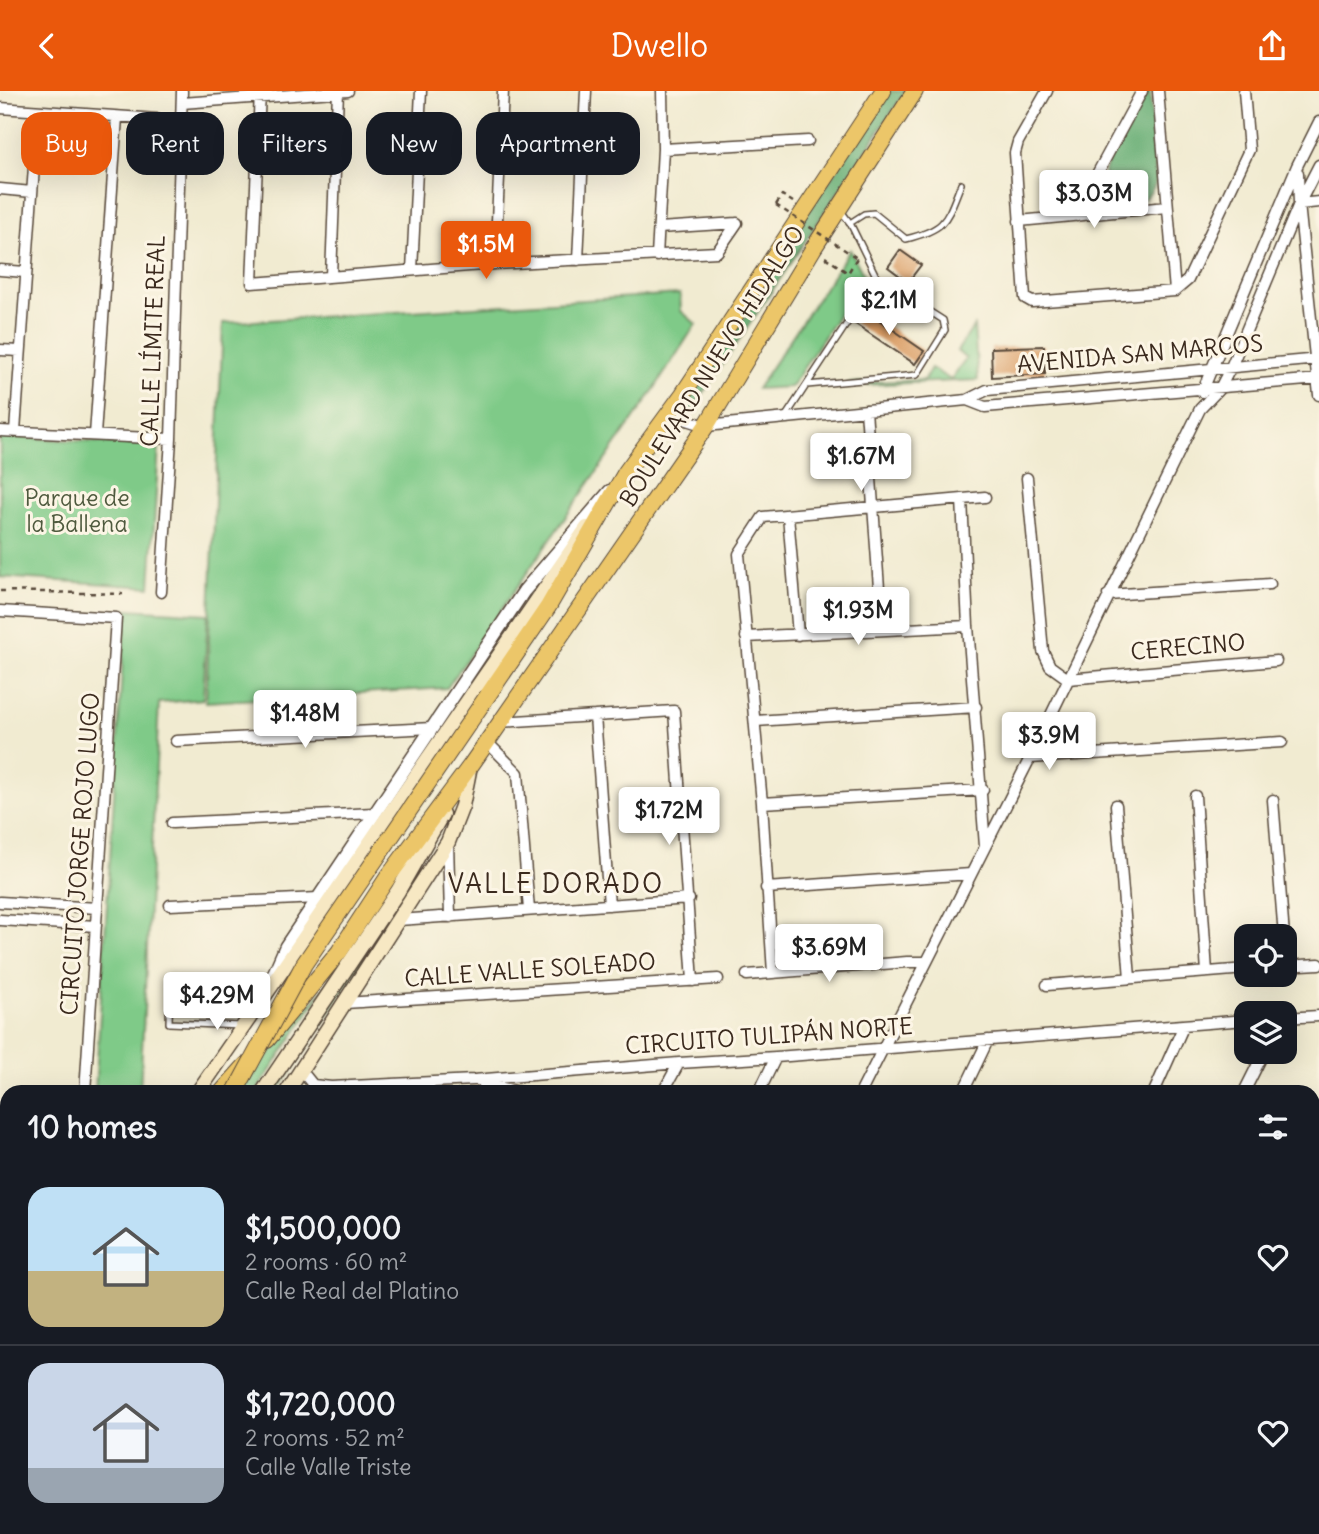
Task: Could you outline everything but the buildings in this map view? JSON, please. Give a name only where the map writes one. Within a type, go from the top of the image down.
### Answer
[{"type":"main road","name":"BOULEVARD NUEVO HIDALGO","points":[[203,1085],[682,394],[874,99],[883,91]]},
{"type":"main road","name":"BOULEVARD NUEVO HIDALGO","points":[[268,1085],[398,891],[486,741],[706,426],[813,249],[915,91]]},
{"type":"main road","name":"BOULEVARD NUEVO HIDALGO","points":[[239,1085],[304,964],[548,607],[626,472]]},
{"type":"main road","name":"BOULEVARD NUEVO HIDALGO","points":[[228,1085],[323,974],[388,877],[471,765]]},
{"type":"main road","points":[[291,1085],[448,842],[462,806],[471,765]]},
{"type":"street","name":"CALLE LÍMITE REAL","points":[[161,592],[171,439],[182,91]]},
{"type":"street","points":[[331,276],[338,91]]},
{"type":"street","points":[[182,103],[260,95],[348,91]]},
{"type":"street","points":[[412,270],[421,91]]},
{"type":"street","points":[[495,264],[503,91]]},
{"type":"street","points":[[578,260],[586,91]]},
{"type":"street","points":[[657,256],[663,149],[662,91]]},
{"type":"street","points":[[1047,91],[1018,142],[1015,153],[1025,298],[1028,301],[1175,291],[1188,281],[1249,150],[1244,91]]},
{"type":"street","points":[[1077,216],[1142,91]]},
{"type":"street","points":[[1158,91],[1175,291]]},
{"type":"street","points":[[260,95],[252,283],[495,264],[717,252],[737,223],[659,228]]},
{"type":"street","points":[[0,108],[126,117]]},
{"type":"street","points":[[15,431],[38,111]]},
{"type":"street","points":[[95,435],[117,117]]},
{"type":"street","points":[[1200,409],[1202,389],[1297,166],[1319,122]]},
{"type":"street","points":[[663,149],[808,141]]},
{"type":"street","points":[[864,1085],[986,847],[1200,409],[1220,388],[1231,367],[1298,204],[1319,165]]},
{"type":"street","points":[[1297,166],[1298,204],[1306,283],[1318,360],[1319,394]]},
{"type":"street","points":[[1096,176],[1101,192],[1111,203],[1126,211]]},
{"type":"street","points":[[0,189],[32,192]]},
{"type":"street","points":[[1298,204],[1319,202]]},
{"type":"street","points":[[1019,221],[1167,207]]},
{"type":"street","points":[[0,269],[25,272]]},
{"type":"street","points":[[1306,283],[1319,282]]},
{"type":"street","points":[[0,350],[20,351]]},
{"type":"street","name":"AVENIDA SAN MARCOS","points":[[706,426],[967,400],[987,390],[1318,360]]},
{"type":"street","name":"AVENIDA SAN MARCOS","points":[[967,400],[985,407],[1319,379]]},
{"type":"street","points":[[682,394],[682,409],[687,420],[706,426]]},
{"type":"street","points":[[866,410],[882,629]]},
{"type":"street","points":[[0,431],[171,439]]},
{"type":"street","name":"BOULEVARD NUEVO HIDALGO","points":[[265,994],[286,946],[524,590],[626,472]]},
{"type":"street","points":[[1027,478],[1043,651],[1050,666],[1068,679]]},
{"type":"street","points":[[773,973],[762,803],[739,554],[763,517],[985,497]]},
{"type":"street","points":[[961,499],[968,626],[986,847]]},
{"type":"street","points":[[788,515],[798,635]]},
{"type":"street","points":[[1108,595],[1270,584]]},
{"type":"street","name":"CIRCUITO JORGE ROJO LUGO","points":[[0,611],[116,618],[85,1085]]},
{"type":"street","points":[[746,637],[968,626]]},
{"type":"street","name":"CERECINO","points":[[1068,679],[1276,661]]},
{"type":"street","points":[[755,721],[976,706]]},
{"type":"street","points":[[499,722],[674,711],[693,981]]},
{"type":"street","points":[[595,716],[609,905]]},
{"type":"street","points":[[176,741],[432,728]]},
{"type":"street","points":[[486,741],[518,773],[529,910]]},
{"type":"street","points":[[1030,758],[1282,742]]},
{"type":"street","points":[[762,803],[983,790]]},
{"type":"street","points":[[1195,796],[1207,972]]},
{"type":"street","points":[[1273,800],[1283,924]]},
{"type":"street","points":[[1116,805],[1130,978]]},
{"type":"street","points":[[172,823],[374,813]]},
{"type":"street","points":[[448,842],[450,917]]},
{"type":"street","points":[[766,888],[971,874]]},
{"type":"street","points":[[170,905],[318,898]]},
{"type":"street","points":[[399,920],[689,899]]},
{"type":"street","points":[[0,902],[97,908]]},
{"type":"street","points":[[20,921],[21,904]]},
{"type":"street","points":[[0,920],[96,926]]},
{"type":"street","points":[[747,975],[907,961],[926,962]]},
{"type":"street","points":[[1297,965],[1319,964]]},
{"type":"street","points":[[1047,985],[1234,970]]},
{"type":"street","name":"CALLE VALLE SOLEADO","points":[[345,1003],[718,979]]},
{"type":"street","points":[[1297,1017],[1319,1016]]},
{"type":"street","name":"CIRCUITO TULIPÁN NORTE","points":[[420,1085],[679,1062],[776,1057],[1234,1021]]},
{"type":"street","points":[[1157,1085],[1184,1025]]},
{"type":"street","points":[[966,1085],[988,1040]]},
{"type":"street","points":[[762,1085],[776,1057]]},
{"type":"street","points":[[667,1085],[679,1062]]},
{"type":"street","points":[[1248,1085],[1258,1064]]},
{"type":"street","name":"CIRCUITO TULIPÁN NORTE","points":[[301,1070],[309,1085]]},
{"type":"street","points":[[474,1080],[493,1085]]},
{"type":"lane","points":[[850,223],[864,214],[874,213],[906,239],[929,233],[946,222],[961,184]]},
{"type":"lane","points":[[807,385],[917,375],[945,330],[943,320],[877,278],[850,223],[839,208]]},
{"type":"lane","points":[[784,419],[877,278]]},
{"type":"lane","points":[[242,1026],[169,1023],[170,989],[265,994]]},
{"type":"path","points":[[782,195],[776,205],[857,258],[848,273],[813,249]]},
{"type":"path","points":[[0,591],[123,594]]},
{"type":"green space","points":[[889,91],[906,91],[689,412],[686,405],[758,298],[790,239]]},
{"type":"green space","points":[[1147,91],[1150,91],[1156,181],[1144,199],[1126,204],[1118,202],[1105,190],[1104,173]]},
{"type":"green space","points":[[850,250],[864,276],[791,387],[757,389]]},
{"type":"green space","points":[[680,294],[681,311],[696,324],[651,394],[447,688],[206,702],[223,323]]},
{"type":"green space","points":[[974,326],[978,380],[846,386],[849,383],[924,380],[931,368],[951,380],[966,359],[957,351]]},
{"type":"green space","name":"Parque de la Ballena","points":[[0,436],[159,446],[150,587],[0,577]]},
{"type":"green space","points":[[126,609],[208,614],[203,699],[159,703],[140,1085],[95,1085]]},
{"type":"green space","points":[[404,893],[407,894],[282,1085],[276,1085]]},
{"type":"green space","points":[[330,980],[261,1085],[243,1085]]},
{"type":"district","name":"VALLE DORADO","points":[[556,884]]}]
